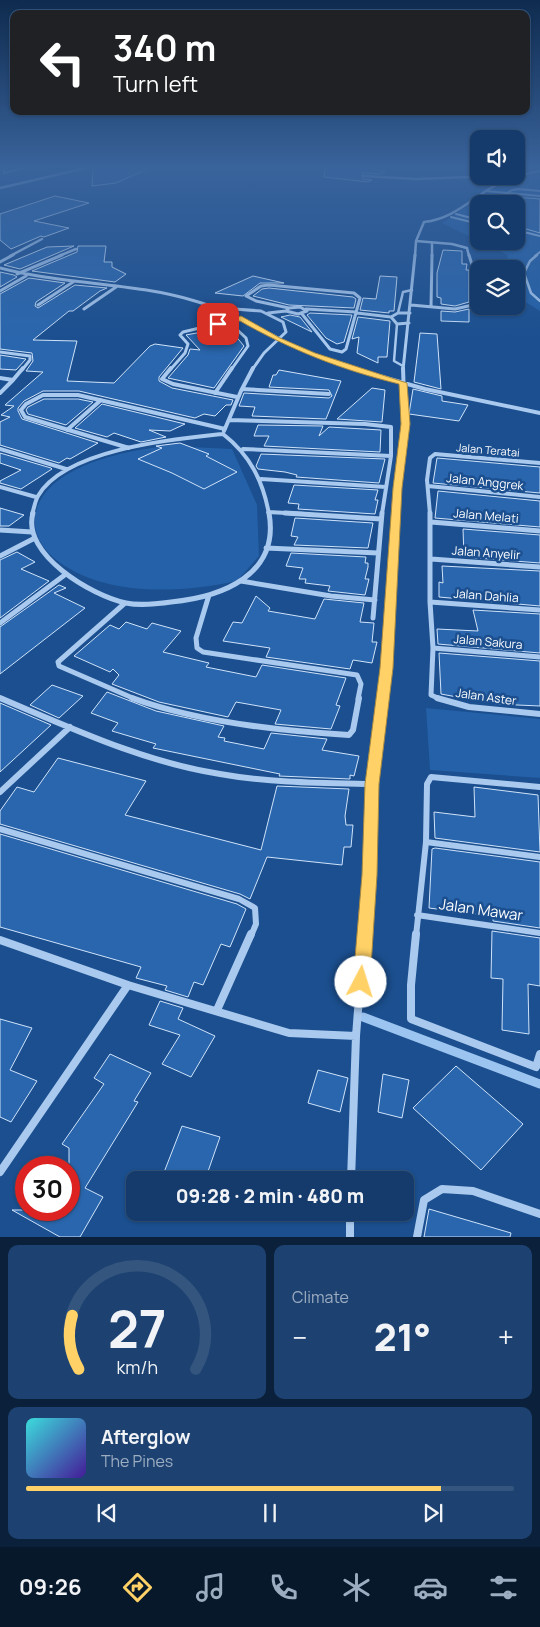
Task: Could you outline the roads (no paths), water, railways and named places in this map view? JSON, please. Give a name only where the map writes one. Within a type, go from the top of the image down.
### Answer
[{"type":"street","points":[[352,1171],[356,1036],[368,885],[372,784],[386,668],[397,488],[405,424],[403,366],[411,305],[416,241],[423,225]]},
{"type":"street","points":[[0,262],[42,239]]},
{"type":"street","points":[[411,305],[465,308],[477,304],[473,268],[467,248],[452,244],[416,241]]},
{"type":"street","points":[[431,307],[432,243]]},
{"type":"street","points":[[17,274],[76,249]]},
{"type":"street","points":[[0,268],[26,276],[173,296],[219,308],[267,313],[288,309],[306,309],[356,312],[391,317],[398,313],[410,313]]},
{"type":"street","points":[[0,291],[26,276]]},
{"type":"street","points":[[38,305],[74,282]]},
{"type":"street","points":[[302,314],[330,349],[342,352],[346,349],[360,298],[354,293],[269,284],[260,286],[246,296],[256,302],[288,309],[294,314],[302,314],[307,311],[306,309]]},
{"type":"street","points":[[84,309],[116,287]]},
{"type":"street","points":[[219,308],[278,339],[361,372],[540,414]]},
{"type":"street","points":[[224,431],[237,397],[263,354],[286,332],[283,322],[267,313]]},
{"type":"street","points":[[391,317],[396,324],[409,323]]},
{"type":"street","points":[[237,397],[172,384],[162,379],[185,353],[188,344],[180,335],[183,332],[241,318]]},
{"type":"street","points":[[215,393],[248,346],[246,338],[229,322]]},
{"type":"street","points":[[0,352],[30,356],[30,360],[0,393]]},
{"type":"street","points":[[0,378],[13,380]]},
{"type":"street","points":[[242,389],[329,394]]},
{"type":"street","points":[[129,448],[25,417],[21,410],[26,404],[43,395],[78,395],[224,431],[243,449],[261,479],[268,512],[269,531],[266,548],[256,570],[242,581],[210,595],[152,604],[125,603],[66,574],[44,556],[33,539],[31,509],[36,497],[44,486],[66,469],[129,448],[224,431]]},
{"type":"street","points":[[67,430],[101,400]]},
{"type":"street","points":[[229,420],[387,425],[392,429],[381,518],[373,618]]},
{"type":"street","points":[[0,449],[66,469]]},
{"type":"street","points":[[243,449],[390,456]]},
{"type":"street","name":"Jalan Teratai","points":[[428,486],[430,458],[435,454],[540,463]]},
{"type":"street","points":[[261,479],[386,486]]},
{"type":"street","points":[[428,486],[431,522],[430,602],[434,648]]},
{"type":"street","name":"Jalan Anggrek","points":[[428,486],[540,498]]},
{"type":"street","points":[[0,487],[36,497]]},
{"type":"street","points":[[268,512],[381,518]]},
{"type":"street","name":"Jalan Melati","points":[[431,522],[540,531]]},
{"type":"street","points":[[0,530],[32,532]]},
{"type":"street","points":[[0,556],[33,539]]},
{"type":"street","points":[[266,548],[378,553]]},
{"type":"street","name":"Jalan Anyelir","points":[[431,560],[540,567]]},
{"type":"street","points":[[0,623],[66,574]]},
{"type":"street","points":[[242,581],[331,596],[375,600]]},
{"type":"street","points":[[125,603],[60,658],[60,666],[116,692],[158,707],[266,728],[349,735],[353,730],[361,684],[357,675],[203,652],[197,648],[196,638],[210,595]]},
{"type":"street","name":"Jalan Dahlia","points":[[430,602],[540,610]]},
{"type":"street","name":"Jalan Sakura","points":[[434,648],[540,657]]},
{"type":"street","name":"Jalan Aster","points":[[434,648],[431,694],[444,700],[472,706],[540,714]]},
{"type":"street","points":[[0,698],[145,755],[197,770],[269,781],[372,784]]},
{"type":"street","points":[[0,792],[70,727]]},
{"type":"street","points":[[540,787],[431,777],[427,784],[426,842],[417,915],[411,1020],[536,1067],[540,1054]]},
{"type":"street","points":[[0,829],[239,899],[255,908],[256,924],[216,1010]]},
{"type":"street","points":[[426,842],[540,857]]},
{"type":"street","name":"Jalan Mawar","points":[[417,915],[540,933]]},
{"type":"street","points":[[0,940],[128,984],[289,1033],[356,1036]]},
{"type":"street","points":[[0,1172],[128,984]]},
{"type":"street","points":[[417,1237],[424,1200],[442,1190],[473,1191],[540,1214]]},
{"type":"street","points":[[350,1221],[350,1237]]},
{"type":"lane","points":[[525,232],[540,236]]},
{"type":"lane","points":[[540,252],[530,261],[524,273],[531,293],[540,301]]},
{"type":"lane","points":[[398,313],[403,292],[412,290]]},
{"type":"lane","points":[[396,324],[394,361],[403,366]]},
{"type":"waterway","points":[[363,1017],[540,1084]]}]
